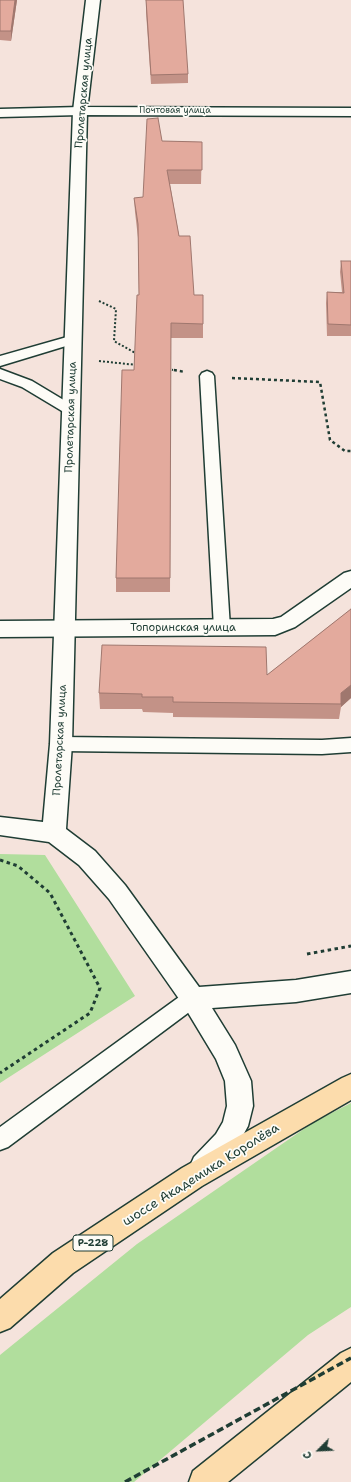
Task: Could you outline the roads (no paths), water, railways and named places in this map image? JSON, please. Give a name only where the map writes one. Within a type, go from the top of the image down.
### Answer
[{"type":"highway","name":"шоссе Академика Королёва","points":[[0,1318],[63,1263],[192,1177],[351,1086]]},
{"type":"highway","points":[[206,1482],[351,1363]]},
{"type":"street","name":"Пролетарская улица","points":[[54,833],[61,744],[80,111],[93,0]]},
{"type":"street","name":"Почтовая улица","points":[[0,113],[80,111],[351,112]]},
{"type":"street","name":"Топоринская улица","points":[[0,629],[275,627],[288,622],[351,578]]},
{"type":"street","points":[[0,826],[54,833],[87,858],[117,892],[193,998],[226,1054],[238,1081],[240,1106],[234,1126],[225,1143],[192,1177]]},
{"type":"street","points":[[193,998],[296,991],[351,982]]},
{"type":"lane","points":[[0,361],[74,339]]},
{"type":"lane","points":[[0,374],[28,384],[72,411]]},
{"type":"lane","points":[[207,376],[222,628]]},
{"type":"lane","points":[[61,744],[322,747],[351,745]]},
{"type":"lane","points":[[0,1140],[193,998]]},
{"type":"railway","points":[[125,1482],[351,1358]]}]
